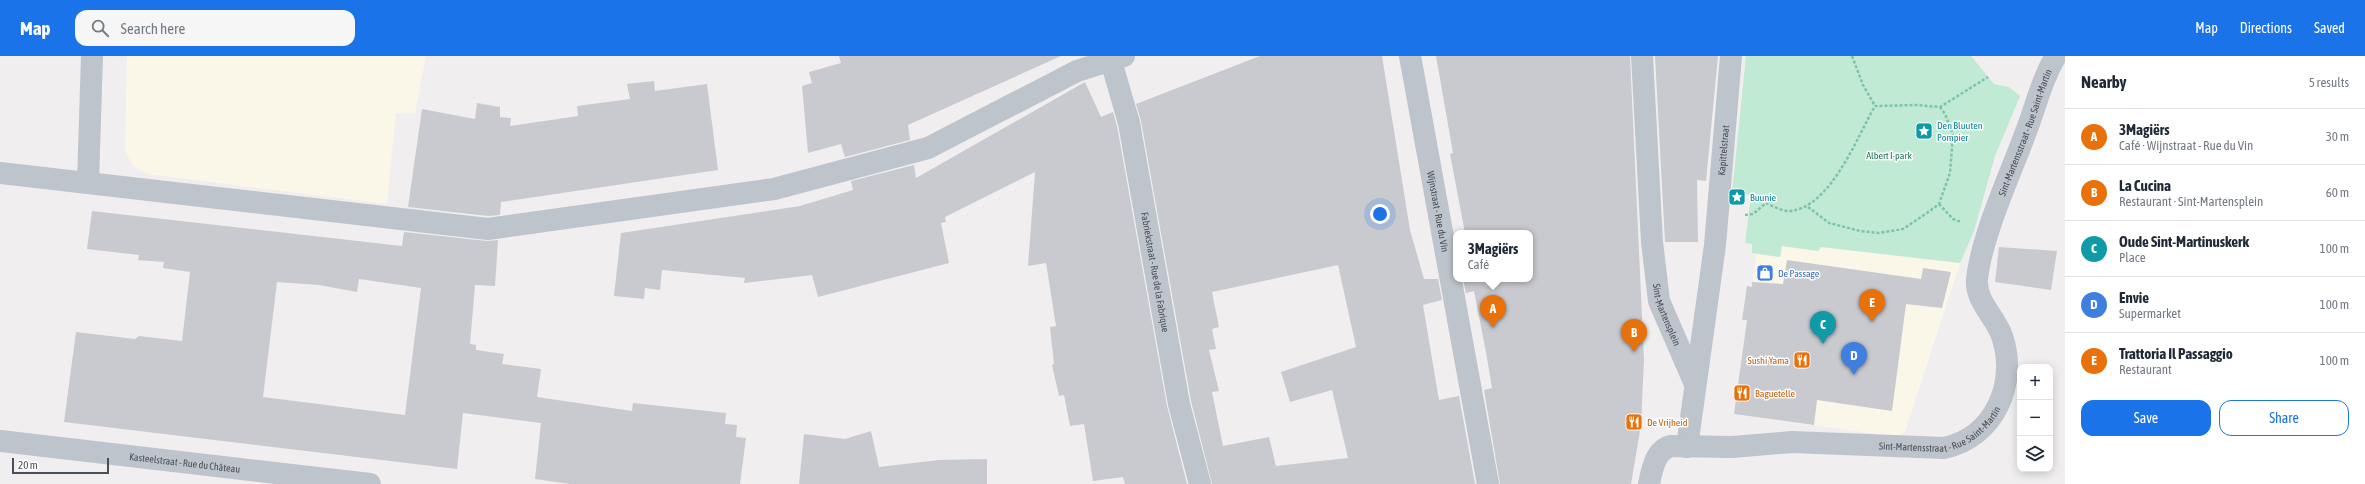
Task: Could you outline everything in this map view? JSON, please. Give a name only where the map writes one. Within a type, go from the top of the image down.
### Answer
[{"type":"street","points":[[88,183],[92,56]]},
{"type":"street","name":"Wijnstraat - Rue du Vin","points":[[1410,56],[1488,484]]},
{"type":"street","name":"Sint-Martensplein","points":[[1642,56],[1652,242],[1659,301],[1695,384]]},
{"type":"street","name":"Kapittelstraat","points":[[1714,245],[1731,56]]},
{"type":"street","name":"Sint-Martensstraat - Rue Saint-Martin","points":[[1649,484],[1656,460],[1662,450],[1671,446],[1732,447],[1792,442],[1944,448],[1966,441],[1984,428],[1991,418],[2001,397],[2007,366],[2001,335],[1978,294],[1978,273],[1995,217],[2056,56]]},
{"type":"street","points":[[0,173],[488,229],[774,189],[928,148],[1077,71],[1117,59]]},
{"type":"street","name":"Fabriekstraat - Rue de la Fabrique","points":[[1117,59],[1179,404],[1200,484]]},
{"type":"street","name":"Sint-Martensplein","points":[[1688,447],[1714,245]]},
{"type":"street","name":"Kasteelstraat - Rue du Château","points":[[0,441],[370,484]]},
{"type":"path","points":[[1852,56],[1863,85],[1875,106]]},
{"type":"path","points":[[1875,106],[1915,105],[1940,107],[1988,76]]},
{"type":"path","points":[[1717,220],[1753,214],[1766,203],[1788,211],[1808,207],[1824,194],[1838,173],[1875,106]]},
{"type":"path","points":[[1808,207],[1829,223],[1860,231],[1879,233],[1903,229],[1939,204],[1950,173],[1953,135],[1945,114],[1940,107]]},
{"type":"path","points":[[1939,204],[1953,219]]},
{"type":"shaded area","points":[[127,56],[426,56],[415,114],[396,113],[387,204],[147,174],[133,166],[125,151]]},
{"type":"shaded area","points":[[1782,246],[1817,251],[1820,246],[1960,263],[1905,432],[1894,439],[1876,434],[1740,415],[1735,408],[1747,321],[1742,320],[1747,286],[1752,287],[1756,254],[1780,257]]},
{"type":"green space","name":"Albert I-park","points":[[1746,56],[1971,56],[1994,84],[2009,87],[2020,96],[1995,156],[1974,231],[1960,263],[1821,247],[1818,251],[1782,246],[1780,257],[1752,253],[1752,244],[1745,243],[1751,195],[1732,193]]},
{"type":"building","points":[[839,56],[1061,56],[908,125],[910,140],[845,157],[841,144],[808,153],[802,86],[812,83],[809,72],[841,63]]},
{"type":"building","points":[[1260,56],[1382,56],[1410,230],[1424,279],[1438,279],[1442,300],[1423,305],[1439,400],[1459,396],[1475,484],[1212,484],[1191,401],[1141,121],[1136,104]],"holes":[[[1338,265],[1356,347],[1281,372],[1290,402],[1332,390],[1348,458],[1276,466],[1269,437],[1223,446],[1212,392],[1219,391],[1209,350],[1216,349],[1212,329],[1219,327],[1212,292]]]},
{"type":"building","points":[[1436,56],[1630,56],[1644,360],[1641,425],[1631,484],[1500,484],[1484,390],[1492,388],[1486,352],[1474,291],[1466,293],[1464,282],[1533,282],[1533,230],[1464,230],[1450,154],[1453,153]]},
{"type":"building","points":[[1655,56],[1718,56],[1706,181],[1697,180],[1698,242],[1665,242]]},
{"type":"building","points":[[654,81],[655,91],[707,84],[718,170],[501,202],[500,215],[488,216],[408,207],[422,109],[475,119],[477,103],[500,107],[500,117],[511,118],[510,126],[578,116],[577,106],[630,99],[627,84]]},
{"type":"building","points":[[1085,82],[1101,117],[1113,112],[1117,126],[1167,406],[1187,484],[1125,484],[1123,477],[1093,481],[1084,424],[1070,426],[1064,395],[1059,396],[1052,365],[1054,364],[1050,327],[1056,326],[1046,263],[1028,266],[1035,172],[945,217],[946,222],[941,223],[949,263],[818,297],[812,275],[744,283],[745,278],[662,270],[660,290],[645,288],[644,299],[614,296],[621,233],[800,206],[853,190],[851,181],[914,165],[916,178]]},
{"type":"building","points":[[92,211],[402,246],[404,232],[487,241],[498,240],[495,286],[475,285],[470,344],[476,345],[476,350],[504,354],[502,364],[541,369],[537,397],[632,411],[633,403],[726,413],[725,424],[737,425],[736,437],[746,438],[740,484],[570,484],[535,479],[541,423],[463,413],[457,469],[64,422],[76,332],[135,339],[139,336],[182,341],[190,272],[163,268],[164,262],[138,260],[139,255],[87,249]],"holes":[[[359,279],[421,288],[405,415],[263,397],[277,282],[319,285],[357,292]]]},
{"type":"building","points":[[1999,247],[2057,251],[2051,290],[1995,282]]},
{"type":"building","points":[[1787,260],[1921,279],[1923,268],[1951,272],[1942,308],[1906,304],[1892,411],[1817,400],[1814,425],[1734,414],[1747,320],[1742,320],[1747,286],[1752,287],[1752,282],[1783,284]]},
{"type":"building","points":[[871,431],[879,467],[939,460],[987,459],[987,484],[799,484],[804,434],[845,439]]},
{"type":"place","name":"Den Bluuten Pompier","points":[[1924,131]]},
{"type":"place","name":"Buunie","points":[[1737,197]]},
{"type":"place","name":"De Passage","points":[[1765,273]]},
{"type":"place","name":"Trattoria Il Passaggio","points":[[1872,322]]},
{"type":"place","name":"3Magiërs","points":[[1493,328]]},
{"type":"place","name":"Oude Sint-Martinuskerk","points":[[1823,344]]},
{"type":"place","name":"La Cucina","points":[[1634,352]]},
{"type":"place","name":"Sushi Yama","points":[[1802,360]]},
{"type":"place","name":"Envie","points":[[1854,375]]},
{"type":"place","name":"Baguetelle","points":[[1742,393]]},
{"type":"place","name":"De Vrijheid","points":[[1634,422]]}]
